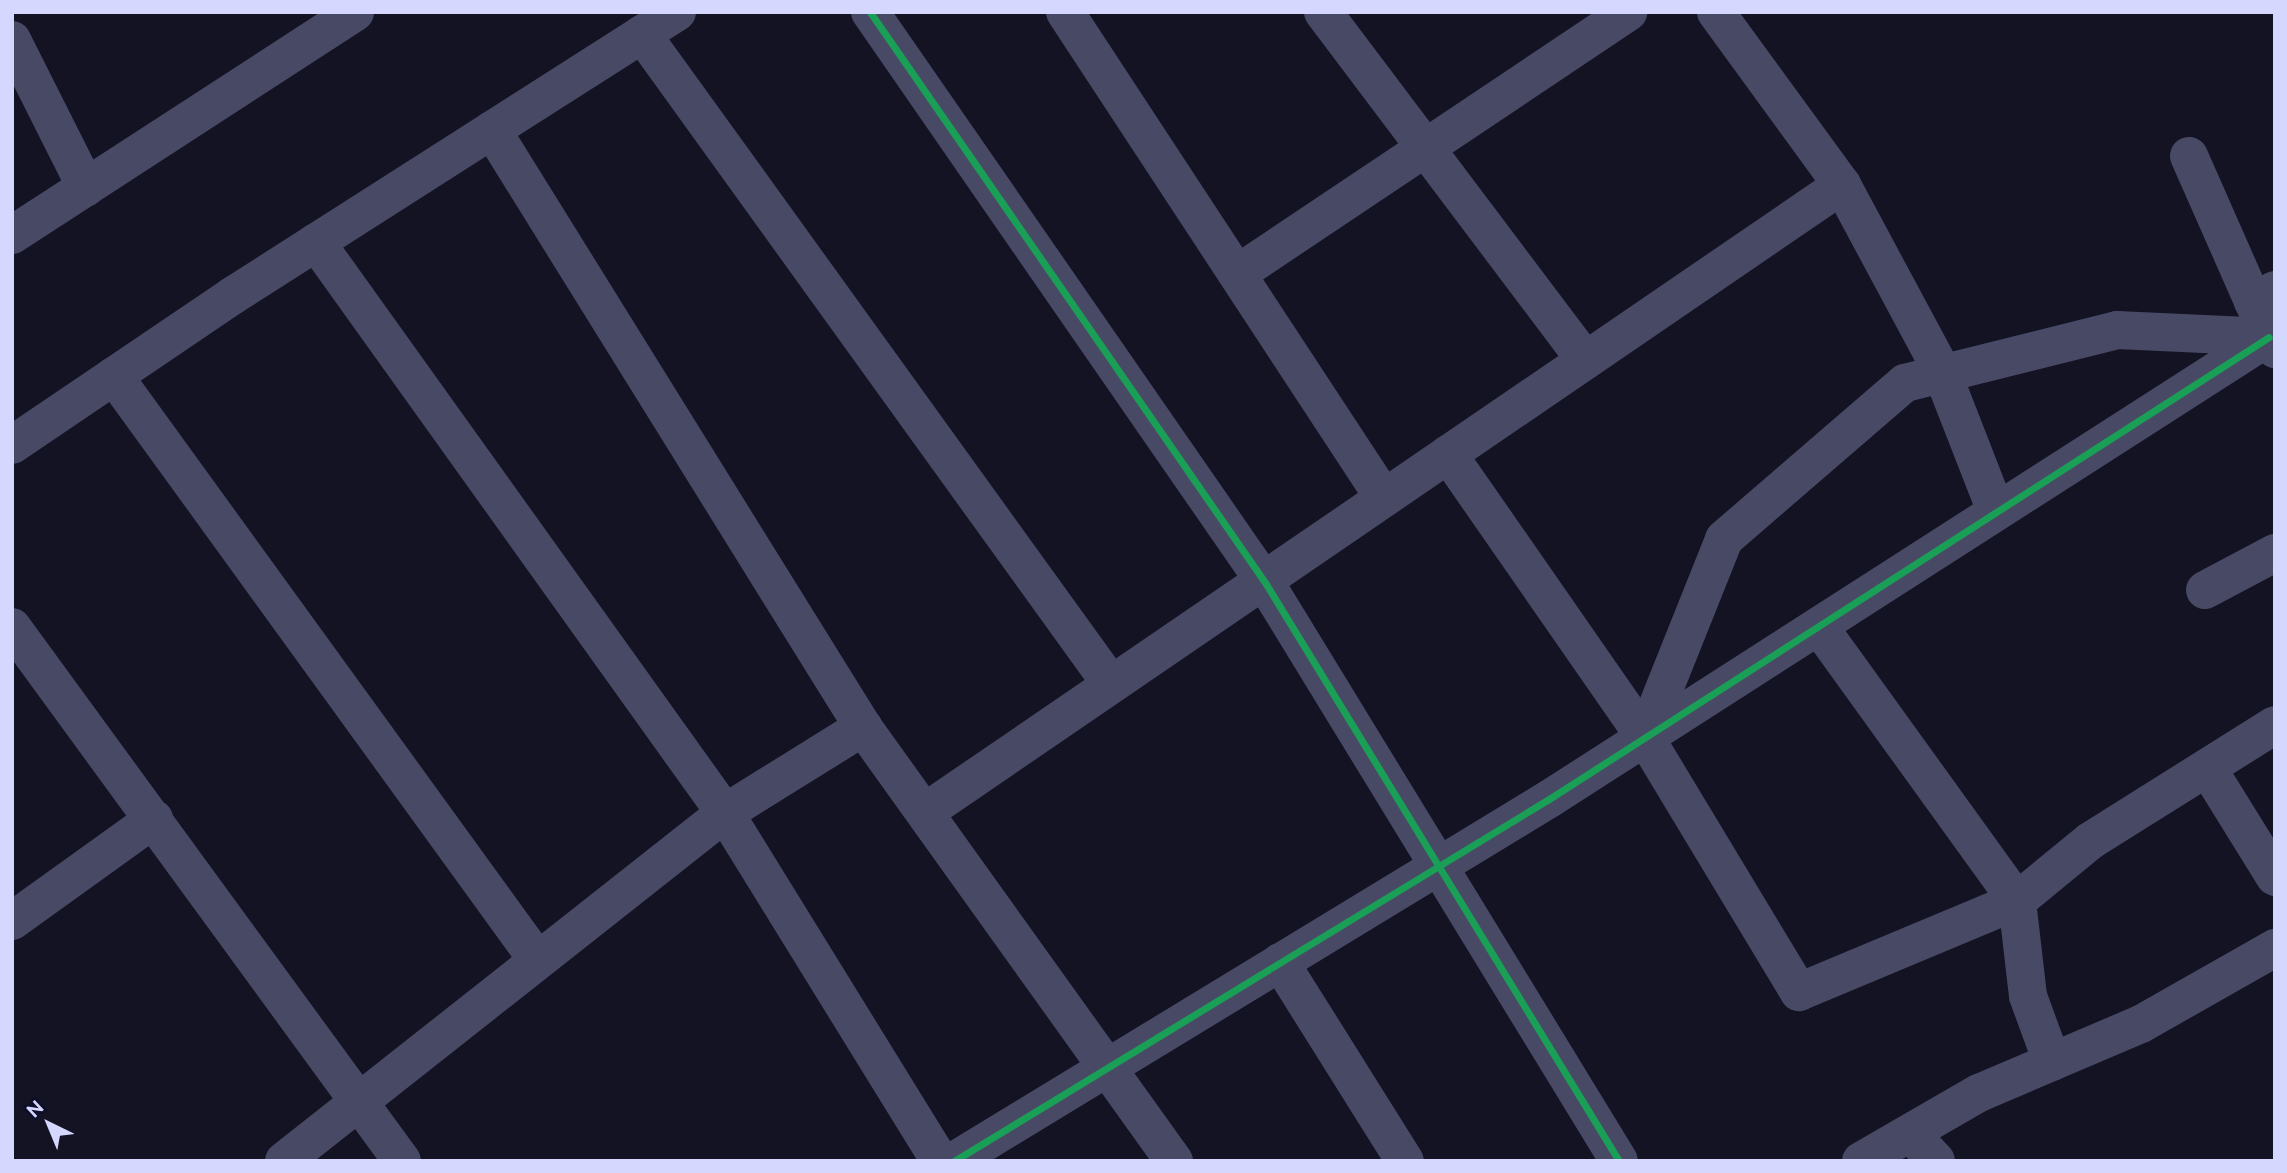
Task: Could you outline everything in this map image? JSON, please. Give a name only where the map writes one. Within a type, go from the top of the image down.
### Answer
[{"type":"street","points":[[12,235],[355,12]]},
{"type":"street","points":[[12,445],[316,242],[677,12]]},
{"type":"street","points":[[870,12],[1266,584],[1619,1161]]},
{"type":"street","points":[[1065,12],[1384,498]]},
{"type":"street","points":[[1323,12],[1422,150],[1585,360]]},
{"type":"street","points":[[1237,274],[1629,12]]},
{"type":"street","points":[[1721,14],[1842,185],[1941,370],[1996,511]]},
{"type":"street","points":[[642,34],[1111,684]]},
{"type":"street","points":[[12,40],[86,187]]},
{"type":"street","points":[[492,130],[863,727],[1110,1065],[1174,1161]]},
{"type":"street","points":[[2189,156],[2264,295],[2272,343]]},
{"type":"street","points":[[925,812],[1111,684],[1266,584],[1384,498],[1842,185]]},
{"type":"street","points":[[316,242],[725,813],[940,1161]]},
{"type":"street","points":[[1645,737],[1724,539],[1905,383],[1941,370],[2118,330],[2272,343]]},
{"type":"street","points":[[954,1161],[1437,867],[1996,511],[2272,343]]},
{"type":"street","points":[[114,376],[536,958]]},
{"type":"street","points":[[1448,454],[1645,737],[1799,992],[2017,901],[2090,842],[2275,725]]},
{"type":"street","points":[[2204,590],[2275,553]]},
{"type":"street","points":[[1819,626],[2017,901],[2028,996],[2052,1062]]},
{"type":"street","points":[[12,627],[360,1099],[402,1161]]},
{"type":"street","points":[[284,1161],[536,958],[725,813],[863,727]]},
{"type":"street","points":[[2208,769],[2275,877]]},
{"type":"street","points":[[17,909],[153,819]]},
{"type":"street","points":[[1861,1161],[1910,1133],[2052,1062],[2141,1024],[2275,948]]},
{"type":"street","points":[[1280,962],[1405,1161]]},
{"type":"street","points":[[1910,1133],[1936,1161]]},
{"type":"cycle path","points":[[870,12],[1266,584],[1619,1161]]},
{"type":"cycle path","points":[[954,1161],[1549,799],[2269,337]]}]
